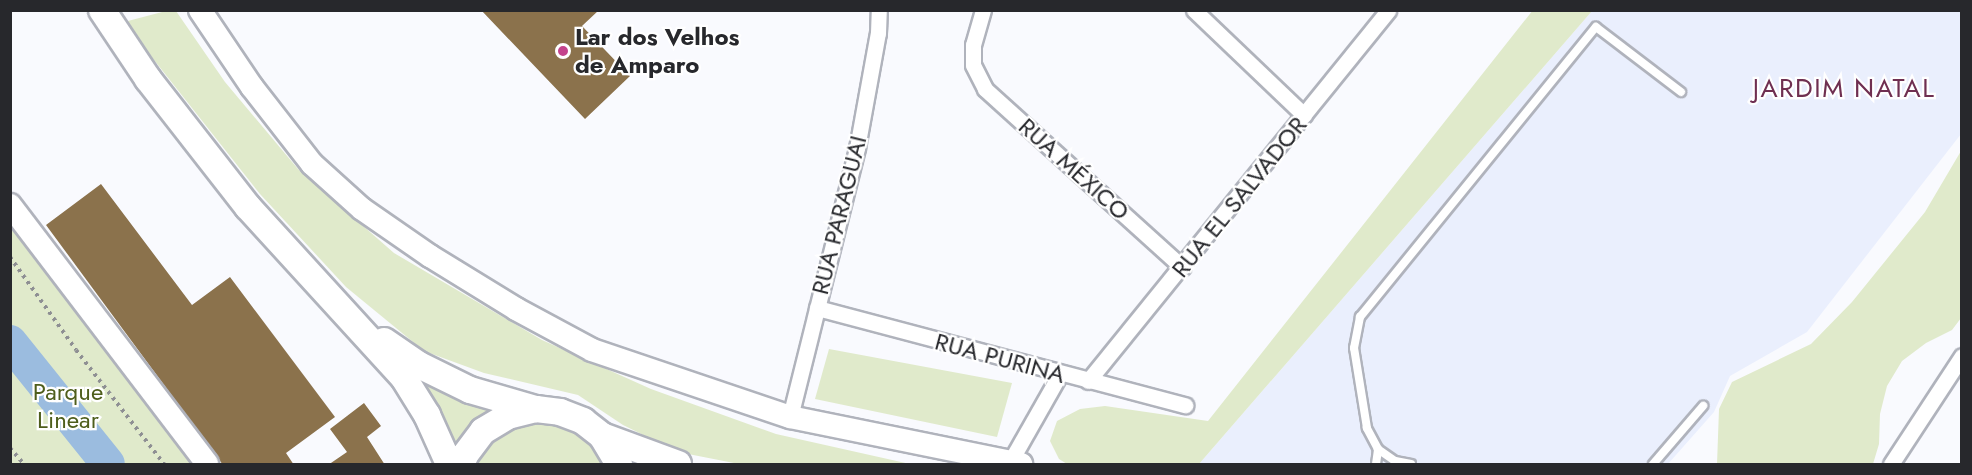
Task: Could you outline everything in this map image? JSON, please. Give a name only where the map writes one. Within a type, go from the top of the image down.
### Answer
[{"type":"main road","points":[[102,10],[148,79],[248,207],[404,378],[427,415],[449,465]]},
{"type":"main road","points":[[354,321],[419,365],[470,390],[536,410],[560,412],[576,418],[602,436],[678,465]]},
{"type":"main road","points":[[462,465],[465,454],[483,431],[508,416],[536,410]]},
{"type":"main road","points":[[602,436],[619,465]]},
{"type":"street","points":[[200,10],[252,87],[312,164],[362,209],[430,256],[516,309],[592,350],[790,417],[1015,464],[1060,374]]},
{"type":"street","name":"RUA PARAGUAI","points":[[790,417],[857,148],[878,33],[879,10]]},
{"type":"street","name":"RUA MÉXICO","points":[[983,10],[973,45],[973,64],[985,89],[1182,267]]},
{"type":"street","points":[[1194,10],[1304,116]]},
{"type":"street","name":"RUA EL SALVADOR","points":[[1088,381],[1388,10]]},
{"type":"street","points":[[10,205],[207,465]]},
{"type":"street","name":"RUA PURINA","points":[[817,308],[1060,374],[1185,405]]},
{"type":"street","points":[[1891,465],[1962,356]]},
{"type":"lane","points":[[1411,465],[1395,461],[1378,448],[1367,428],[1354,348],[1360,317],[1596,27],[1681,92]]},
{"type":"lane","points":[[1653,465],[1703,406]]},
{"type":"lane","points":[[1376,465],[1378,448]]},
{"type":"path","points":[[10,257],[76,350],[164,465]]},
{"type":"path","points":[[10,448],[24,465]]},
{"type":"shaded area","points":[[1960,10],[1961,134],[1807,332],[1730,376],[1714,412],[1668,464],[1199,464],[1592,11]]},
{"type":"green space","points":[[1533,10],[1592,11],[1199,464],[1067,464],[1059,459],[1050,441],[1057,421],[1080,409],[1105,406],[1208,421]]},
{"type":"green space","points":[[166,11],[176,11],[225,82],[298,169],[394,253],[542,340],[651,389],[776,434],[910,464],[739,464],[678,452],[623,425],[578,395],[484,373],[424,351],[346,287],[260,194],[124,22]]},
{"type":"green space","points":[[1961,151],[1961,318],[1952,330],[1926,343],[1902,361],[1887,386],[1880,414],[1879,444],[1873,464],[1717,464],[1719,409],[1732,382],[1811,344],[1852,302],[1925,212]]},
{"type":"green space","name":"Parque Linear","points":[[11,193],[217,464],[11,464]]},
{"type":"green space","points":[[829,349],[1012,383],[997,437],[815,399]]},
{"type":"green space","points":[[388,351],[500,407],[457,456]]},
{"type":"green space","points":[[531,422],[559,423],[582,434],[600,452],[606,464],[476,464],[488,445],[508,429]]},
{"type":"building","name":"Lar dos Velhos de Amparo","points":[[481,10],[599,10],[582,26],[630,76],[585,119]]},
{"type":"building","points":[[101,184],[192,305],[230,277],[335,417],[286,453],[294,465],[223,465],[46,225]]},
{"type":"building","points":[[364,403],[381,426],[367,437],[385,465],[328,465],[347,452],[330,429]]},
{"type":"waterway","points":[[10,342],[108,464]]},
{"type":"place","name":"Lar dos Velhos de Amparo","points":[[563,51]]},
{"type":"district","name":"JARDIM NATAL","points":[[1844,89]]}]
